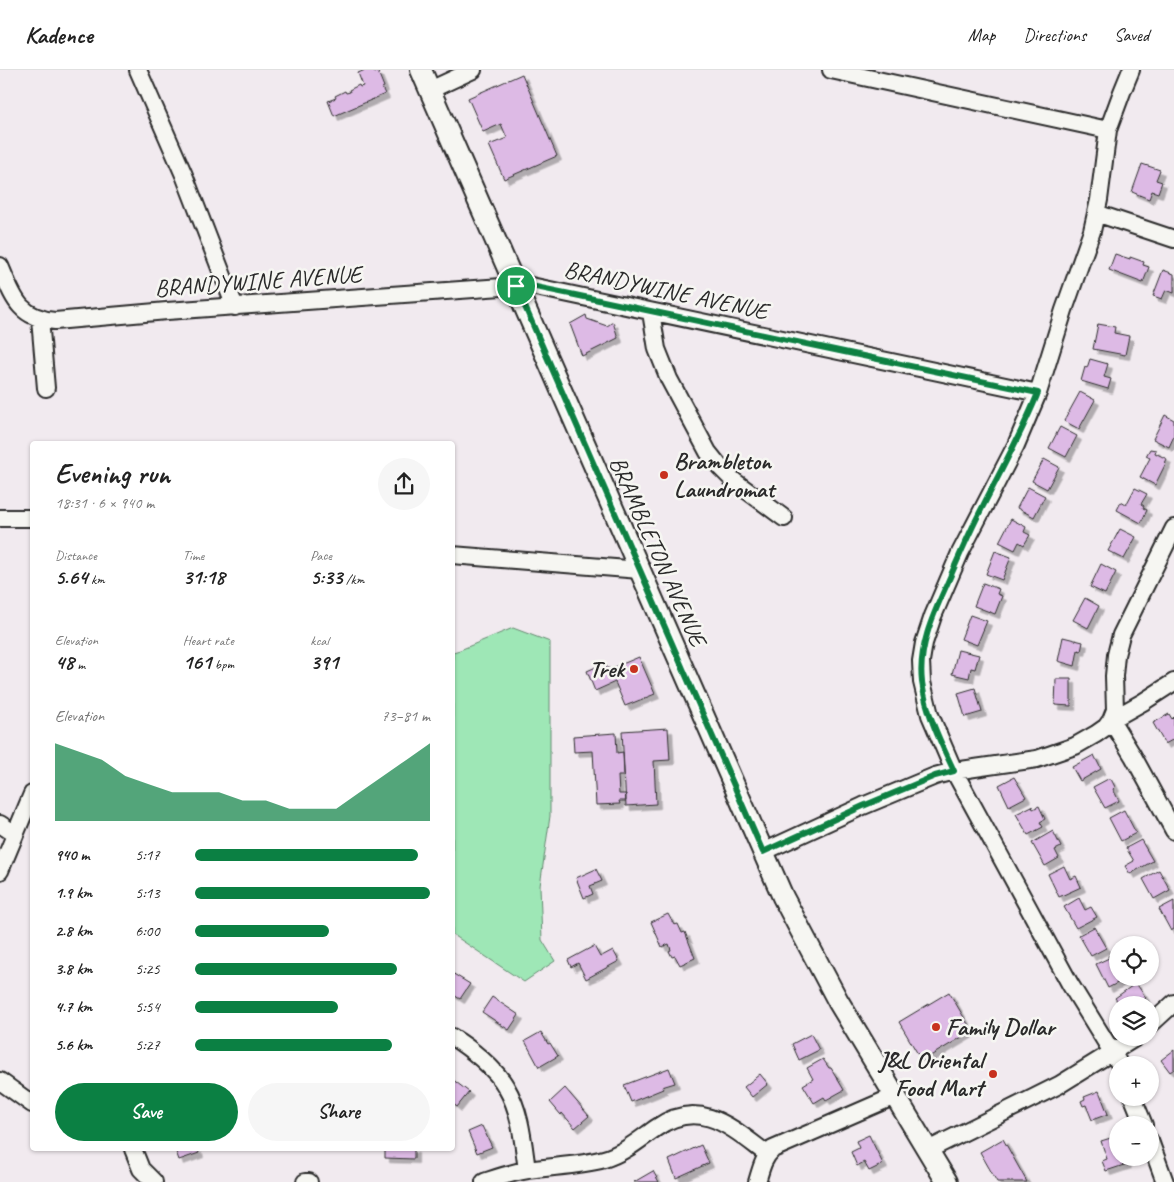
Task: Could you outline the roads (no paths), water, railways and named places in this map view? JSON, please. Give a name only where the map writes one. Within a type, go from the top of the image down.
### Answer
[{"type":"main road","name":"BRAMBLETON AVENUE","points":[[421,70],[783,897],[838,1001],[947,1182]]},
{"type":"street","points":[[138,70],[184,175],[235,307]]},
{"type":"street","points":[[430,90],[473,70]]},
{"type":"street","points":[[831,70],[1108,130]]},
{"type":"street","points":[[1114,1056],[1070,984],[954,771],[930,715],[922,682],[921,661],[924,643],[933,616],[960,553],[1016,445],[1038,393],[1096,213],[1108,130],[1131,70]]},
{"type":"street","points":[[1096,213],[1174,240]]},
{"type":"street","points":[[0,266],[14,297],[32,316],[40,319],[46,388]]},
{"type":"street","name":"BRANDYWINE AVENUE","points":[[40,319],[55,321],[531,286],[1038,393]]},
{"type":"street","points":[[651,312],[657,349],[669,379],[708,452],[734,481],[784,518]]},
{"type":"street","points":[[0,518],[30,518]]},
{"type":"street","points":[[763,852],[872,802],[935,776],[954,771],[1037,759],[1075,746],[1106,727],[1115,710],[1114,676],[1116,655],[1121,635],[1174,528]]},
{"type":"street","points":[[455,555],[640,570]]},
{"type":"street","points":[[1111,720],[1174,682]]},
{"type":"street","points":[[1111,720],[1133,756],[1174,832]]},
{"type":"street","points":[[0,871],[30,799]]},
{"type":"street","points":[[0,824],[15,834]]},
{"type":"street","points":[[1159,1017],[1174,1003]]},
{"type":"street","points":[[455,1039],[483,1060],[506,1086],[520,1124],[528,1170]]},
{"type":"street","points":[[1119,1056],[1127,1046]]},
{"type":"street","points":[[928,1150],[1109,1062]]},
{"type":"street","points":[[0,1081],[30,1103]]},
{"type":"street","points":[[757,1182],[763,1161],[773,1149],[895,1096]]},
{"type":"street","points":[[484,1182],[528,1170],[603,1159],[634,1145],[670,1120],[687,1114],[714,1119],[728,1125],[767,1154]]},
{"type":"street","points":[[134,1151],[141,1169],[154,1182]]},
{"type":"street","points":[[1159,1166],[1165,1182]]},
{"type":"place","name":"Brambleton Laundromat","points":[[664,475]]},
{"type":"place","name":"Trek","points":[[634,669]]},
{"type":"place","name":"Family Dollar","points":[[936,1027]]},
{"type":"place","name":"J&L Oriental Food Mart","points":[[993,1074]]}]
